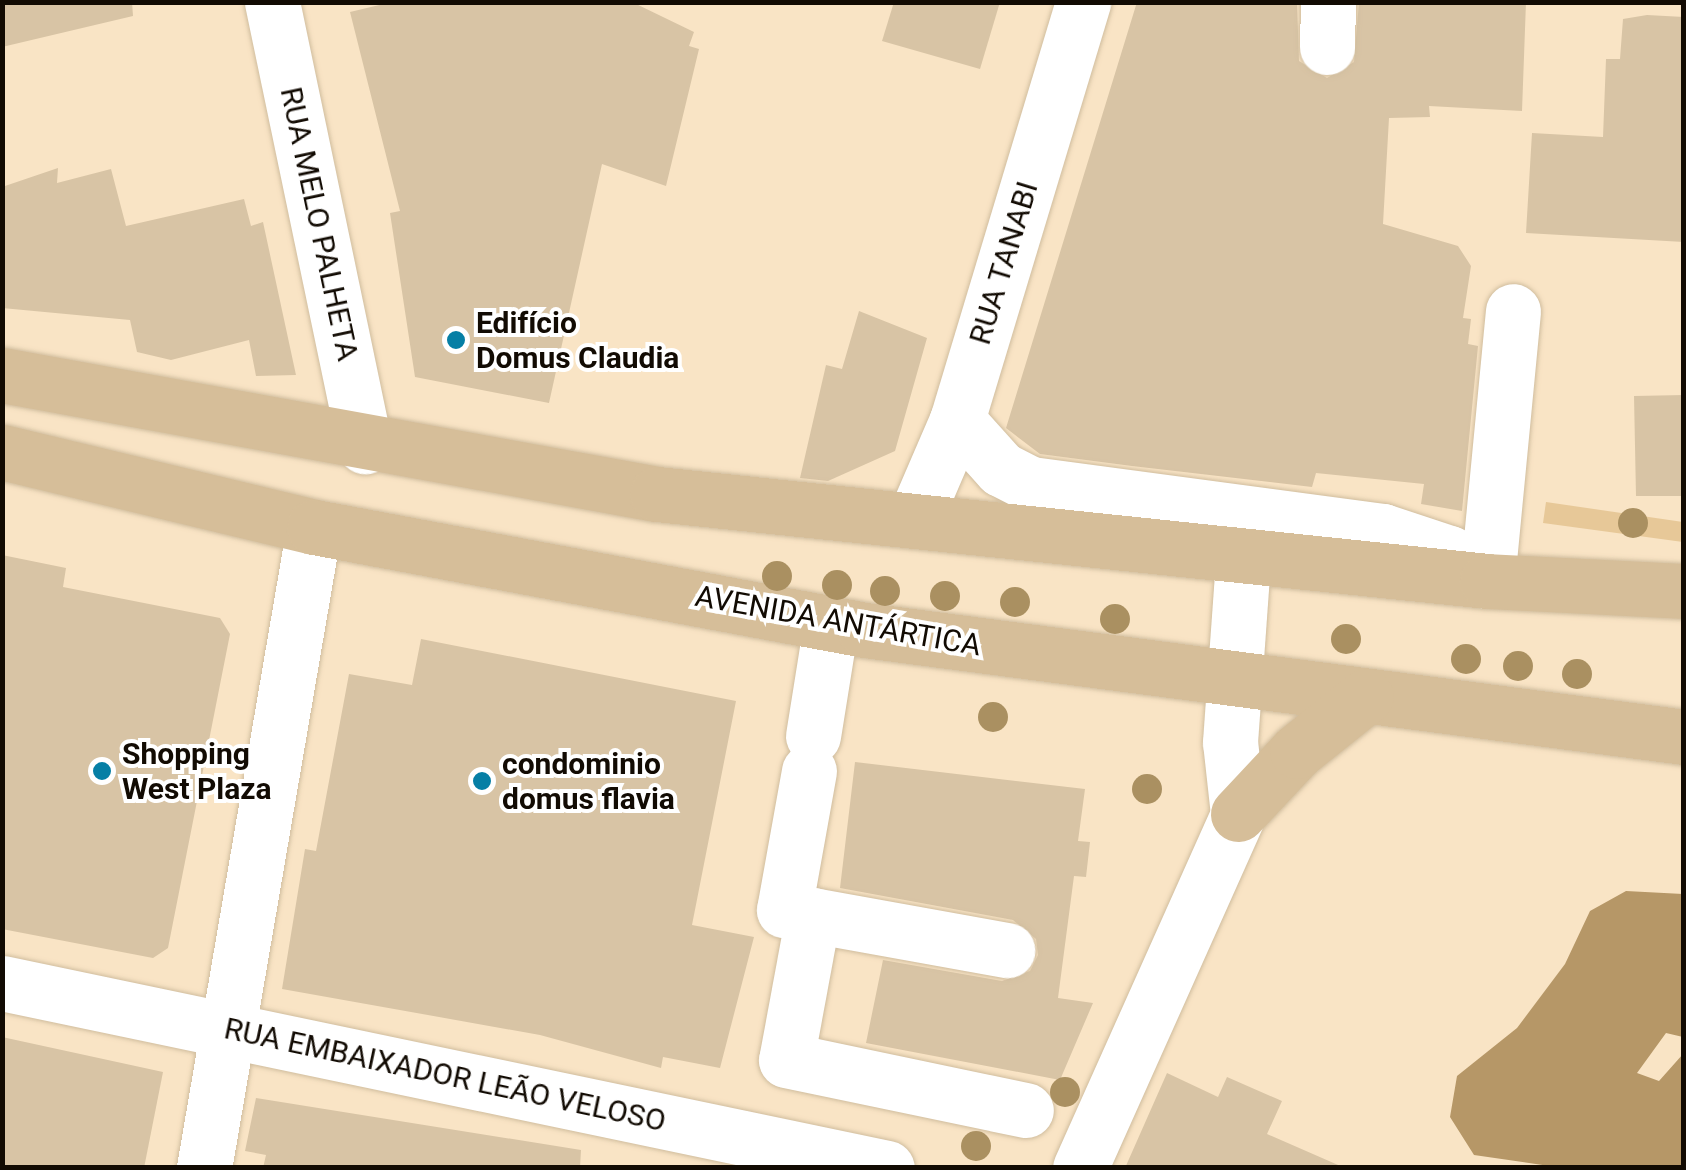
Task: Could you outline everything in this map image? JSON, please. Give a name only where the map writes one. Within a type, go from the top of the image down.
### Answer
[{"type":"main road","points":[[2,375],[365,446],[658,494],[1244,549],[1488,580],[1684,592]]},
{"type":"main road","name":"AVENIDA ANTÁRTICA","points":[[2,452],[314,527],[830,624],[1684,737]]},
{"type":"main road","points":[[1238,814],[1297,750],[1366,696]]},
{"type":"street","name":"RUA MELO PALHETA","points":[[272,2],[365,446]]},
{"type":"street","name":"RUA TANABI","points":[[914,520],[956,420],[1083,2]]},
{"type":"street","points":[[956,420],[1001,469],[1031,484],[1383,531],[1448,553],[1488,580],[1513,311]]},
{"type":"street","points":[[204,1168],[314,527]]},
{"type":"street","points":[[1080,1168],[1238,814],[1234,677],[1244,549]]},
{"type":"street","points":[[830,624],[784,910],[1006,950]]},
{"type":"street","points":[[813,915],[786,1060],[1026,1110]]},
{"type":"street","name":"RUA EMBAIXADOR LEÃO VELOSO","points":[[2,983],[887,1168]]},
{"type":"shaded area","points":[[1546,502],[1683,522],[1683,542],[1543,523]]},
{"type":"shaded area","points":[[1626,891],[1683,894],[1683,1037],[1666,1033],[1637,1073],[1659,1081],[1683,1054],[1683,1167],[1556,1167],[1474,1155],[1450,1117],[1457,1076],[1517,1028],[1565,964],[1590,911]]},
{"type":"building","points":[[2,2],[132,2],[133,16],[2,47]]},
{"type":"building","points":[[392,2],[632,2],[694,32],[689,46],[699,49],[666,186],[602,164],[549,403],[415,377],[390,213],[400,211],[350,12]]},
{"type":"building","points":[[894,2],[1000,2],[980,69],[882,41]]},
{"type":"building","points":[[1137,2],[1297,2],[1299,61],[1327,78],[1354,62],[1359,2],[1526,2],[1522,111],[1429,106],[1430,117],[1389,118],[1383,224],[1458,246],[1471,266],[1463,318],[1471,319],[1468,344],[1478,346],[1462,511],[1421,504],[1424,484],[1316,473],[1312,487],[1040,454],[1006,428]]},
{"type":"building","points":[[1647,15],[1684,17],[1684,242],[1526,233],[1532,133],[1603,137],[1606,59],[1620,59],[1623,19]]},
{"type":"building","points":[[58,168],[57,183],[111,169],[126,226],[244,199],[251,226],[263,222],[296,375],[256,376],[249,340],[171,360],[137,352],[130,320],[2,308],[2,187]]},
{"type":"building","points":[[859,311],[927,338],[895,451],[828,481],[800,478],[826,365],[842,369]]},
{"type":"building","points":[[1684,395],[1684,496],[1636,496],[1634,396]]},
{"type":"building","name":"Shopping West Plaza","points":[[2,555],[66,568],[63,587],[220,618],[230,634],[168,948],[153,958],[2,929]]},
{"type":"building","points":[[421,639],[736,701],[692,925],[754,937],[720,1068],[663,1057],[661,1068],[540,1035],[282,989],[305,849],[316,851],[349,674],[412,685]]},
{"type":"building","points":[[855,762],[1085,789],[1078,841],[1090,842],[1086,877],[1074,876],[1058,998],[1093,1003],[1060,1080],[866,1043],[883,960],[1002,981],[1030,971],[1038,955],[1036,939],[1013,920],[840,888]]},
{"type":"building","points":[[2,1037],[163,1072],[144,1168],[2,1168]]},
{"type":"building","points":[[1167,1073],[1218,1097],[1227,1077],[1282,1101],[1267,1134],[1345,1168],[1125,1168]]},
{"type":"building","points":[[256,1098],[581,1150],[580,1168],[263,1168],[266,1155],[245,1151]]},
{"type":"place","name":"Edifício Domus Claudia","points":[[456,340]]},
{"type":"place","name":"Shopping West Plaza","points":[[102,771]]},
{"type":"place","name":"condominio domus flavia","points":[[482,781]]}]
